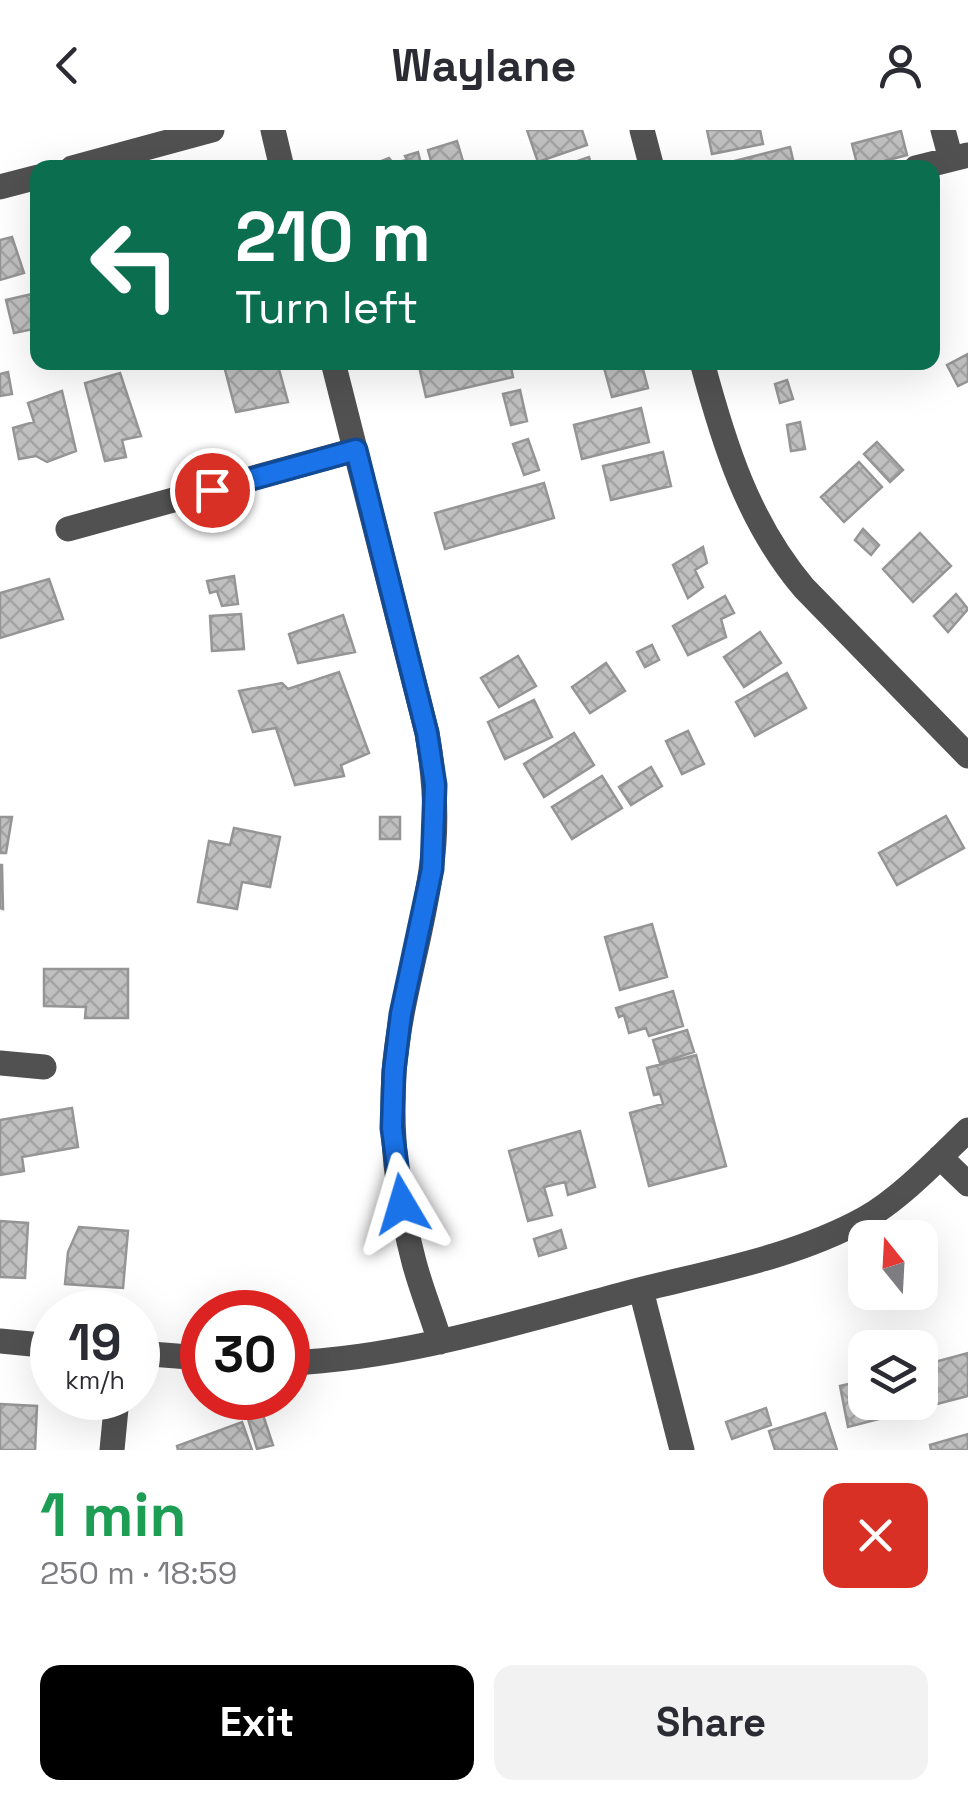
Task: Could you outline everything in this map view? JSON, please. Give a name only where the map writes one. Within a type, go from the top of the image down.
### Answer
[{"type":"street","points":[[101,160],[212,130]]},
{"type":"street","points":[[273,130],[280,160]]},
{"type":"street","points":[[642,130],[650,160]]},
{"type":"street","points":[[943,130],[960,157]]},
{"type":"street","points":[[0,187],[30,179]]},
{"type":"street","points":[[335,370],[427,733],[435,785],[432,869],[401,1014],[392,1128],[414,1262],[440,1342]]},
{"type":"street","points":[[704,370],[738,480],[781,560],[968,756]]},
{"type":"street","points":[[68,529],[356,450]]},
{"type":"street","points":[[949,737],[968,718]]},
{"type":"street","points":[[0,1064],[44,1067]]},
{"type":"street","points":[[310,1361],[359,1357],[440,1342],[755,1261],[828,1237],[869,1217],[968,1130]]},
{"type":"street","points":[[940,1156],[968,1184]]},
{"type":"street","points":[[642,1290],[682,1450]]},
{"type":"street","points":[[0,1341],[30,1344]]},
{"type":"street","points":[[112,1450],[115,1420]]},
{"type":"building","points":[[527,130],[582,130],[587,145],[537,160]]},
{"type":"building","points":[[707,130],[760,130],[763,144],[712,154]]},
{"type":"building","points":[[901,131],[907,155],[888,160],[856,160],[852,144]]},
{"type":"building","points":[[457,141],[463,160],[431,160],[428,150]]},
{"type":"building","points":[[790,147],[793,160],[739,160]]},
{"type":"building","points":[[418,152],[420,160],[407,160],[405,156]]},
{"type":"building","points":[[12,237],[24,273],[0,280],[0,240]]},
{"type":"building","points":[[30,294],[30,330],[14,333],[6,300]]},
{"type":"building","points":[[968,354],[968,381],[958,386],[947,365]]},
{"type":"building","points":[[225,370],[279,370],[288,402],[236,412]]},
{"type":"building","points":[[420,370],[512,370],[513,377],[426,397]]},
{"type":"building","points":[[605,370],[643,370],[648,388],[612,397]]},
{"type":"building","points":[[8,372],[12,394],[0,396],[0,374]]},
{"type":"building","points":[[120,373],[141,436],[122,440],[126,457],[105,461],[85,383]]},
{"type":"building","points":[[787,380],[793,399],[780,403],[775,384]]},
{"type":"building","points":[[520,390],[527,421],[511,425],[503,394]]},
{"type":"building","points":[[62,391],[76,451],[47,462],[36,456],[19,459],[13,428],[34,422],[28,403]]},
{"type":"building","points":[[641,408],[649,442],[582,459],[574,425]]},
{"type":"building","points":[[800,422],[805,449],[791,451],[787,425]]},
{"type":"building","points":[[528,439],[539,470],[524,475],[513,444]]},
{"type":"building","points":[[877,442],[903,470],[890,482],[864,454]]},
{"type":"building","points":[[663,452],[671,486],[611,500],[603,466]]},
{"type":"building","points":[[859,462],[882,487],[844,522],[821,497]]},
{"type":"building","points":[[544,483],[554,518],[445,549],[435,513]]},
{"type":"building","points":[[863,529],[879,545],[871,555],[855,540]]},
{"type":"building","points":[[920,533],[951,566],[913,602],[883,569]]},
{"type":"building","points":[[703,547],[707,563],[695,570],[703,587],[688,598],[673,565]]},
{"type":"building","points":[[234,576],[238,604],[222,606],[217,591],[210,593],[207,581]]},
{"type":"building","points":[[49,579],[63,619],[0,638],[0,593]]},
{"type":"building","points":[[956,594],[968,609],[948,632],[934,616]]},
{"type":"building","points":[[725,596],[734,613],[721,619],[726,637],[688,655],[673,626]]},
{"type":"building","points":[[241,614],[244,649],[212,651],[210,616]]},
{"type":"building","points":[[343,615],[355,652],[298,663],[289,634]]},
{"type":"building","points":[[760,632],[781,663],[744,687],[724,657]]},
{"type":"building","points":[[652,645],[659,660],[645,667],[637,652]]},
{"type":"building","points":[[518,656],[536,686],[499,707],[481,678]]},
{"type":"building","points":[[606,663],[625,691],[590,713],[572,687]]},
{"type":"building","points":[[339,672],[369,753],[341,765],[344,776],[295,785],[276,728],[253,732],[239,691],[282,683],[288,689]]},
{"type":"building","points":[[787,673],[806,708],[755,736],[736,702]]},
{"type":"building","points":[[534,700],[552,737],[505,759],[488,722]]},
{"type":"building","points":[[688,731],[704,764],[682,774],[666,741]]},
{"type":"building","points":[[574,733],[594,765],[544,797],[524,764]]},
{"type":"building","points":[[651,767],[662,786],[631,805],[619,787]]},
{"type":"building","points":[[602,776],[622,808],[572,839],[552,807]]},
{"type":"building","points":[[946,816],[964,848],[897,885],[879,853]]},
{"type":"building","points":[[0,817],[12,817],[6,853],[0,853]]},
{"type":"building","points":[[380,817],[400,817],[400,839],[380,839]]},
{"type":"building","points":[[234,828],[280,837],[270,887],[242,882],[237,909],[198,902],[209,841],[230,845]]},
{"type":"building","points":[[2,865],[3,909],[0,908]]},
{"type":"building","points":[[652,924],[667,977],[620,990],[605,937]]},
{"type":"building","points":[[44,969],[128,969],[128,1018],[85,1018],[86,1007],[44,1006]]},
{"type":"building","points":[[673,991],[683,1026],[649,1036],[646,1028],[629,1033],[624,1015],[619,1017],[616,1008]]},
{"type":"building","points":[[687,1030],[694,1052],[660,1063],[653,1040]]},
{"type":"building","points":[[696,1055],[726,1166],[649,1186],[630,1113],[663,1104],[660,1094],[654,1095],[647,1068]]},
{"type":"building","points":[[72,1108],[78,1147],[22,1157],[24,1171],[0,1175],[0,1120]]},
{"type":"building","points":[[580,1131],[595,1187],[568,1195],[565,1182],[544,1187],[552,1215],[528,1221],[509,1151]]},
{"type":"building","points":[[0,1221],[28,1223],[25,1278],[0,1277]]},
{"type":"building","points":[[79,1227],[128,1231],[123,1288],[65,1284],[68,1252]]},
{"type":"building","points":[[561,1230],[566,1248],[539,1256],[534,1239]]},
{"type":"building","points":[[968,1353],[968,1396],[938,1404],[938,1361]]},
{"type":"building","points":[[848,1384],[848,1420],[875,1420],[848,1427],[840,1386]]},
{"type":"building","points":[[0,1404],[30,1406],[30,1420],[36,1420],[35,1450],[0,1450]]},
{"type":"building","points":[[766,1408],[771,1425],[732,1439],[726,1422]]},
{"type":"building","points":[[825,1413],[837,1450],[775,1450],[769,1431]]},
{"type":"building","points":[[248,1420],[265,1420],[273,1445],[257,1449]]},
{"type":"building","points":[[242,1422],[252,1450],[178,1450],[177,1446]]},
{"type":"building","points":[[968,1434],[968,1450],[931,1450],[930,1445]]},
{"type":"route","points":[[212,490],[356,450],[427,733],[435,785],[432,869],[401,1014],[394,1071],[392,1128],[402,1204]]}]
